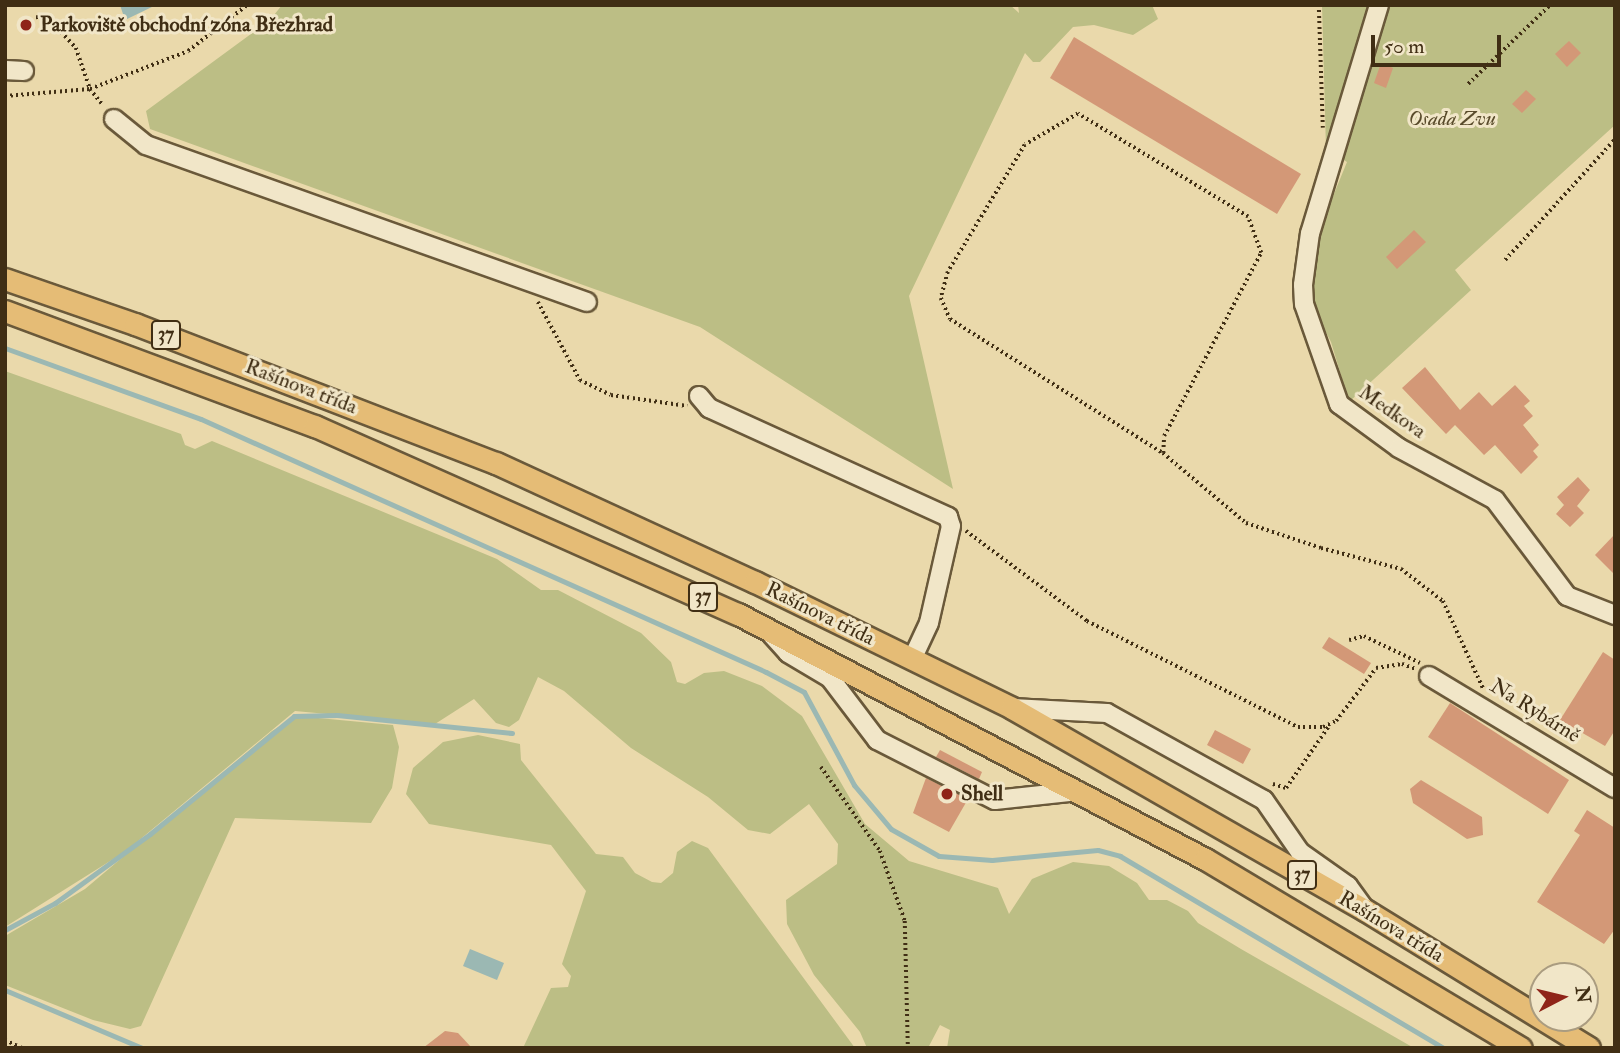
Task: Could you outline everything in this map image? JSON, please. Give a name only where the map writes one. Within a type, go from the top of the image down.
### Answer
[{"type":"main road","name":"Rašínova třída","points":[[5,279],[143,326],[496,463],[912,659],[1012,708],[1365,910],[1588,1048]]},
{"type":"main road","name":"Rašínova třída","points":[[5,311],[314,426],[591,545],[765,627],[1081,791],[1205,859],[1521,1048]]},
{"type":"street","name":"Medkova","points":[[1379,5],[1332,153],[1310,233],[1304,304],[1339,404],[1399,448],[1495,499],[1567,596],[1615,615]]},
{"type":"street","points":[[5,70],[24,71]]},
{"type":"street","points":[[114,119],[146,145],[587,302]]},
{"type":"street","points":[[703,402],[948,517],[951,526],[929,623],[912,659]]},
{"type":"street","points":[[765,627],[788,653],[830,678],[877,740],[995,800],[1081,791]]},
{"type":"street","name":"Na Rybárně","points":[[1432,678],[1486,707],[1615,788]]},
{"type":"street","points":[[1012,708],[1107,713],[1264,800],[1300,852],[1348,886],[1365,910]]},
{"type":"path","points":[[5,96],[90,89],[188,51],[247,5]]},
{"type":"path","points":[[1319,5],[1323,133]]},
{"type":"path","points":[[1468,84],[1550,5]]},
{"type":"path","points":[[36,17],[50,20],[76,48],[90,89],[96,96]]},
{"type":"path","points":[[1163,453],[1164,436],[1261,253],[1248,217],[1078,114],[1025,145],[948,272],[941,298],[950,319],[1163,453],[1246,523],[1321,548],[1401,569],[1443,601],[1482,682],[1486,707]]},
{"type":"path","points":[[1505,260],[1615,139]]},
{"type":"path","points":[[526,279],[580,380],[611,395],[703,402]]},
{"type":"path","points":[[948,517],[1087,621],[1298,727],[1330,725]]},
{"type":"path","points":[[1273,784],[1286,788],[1330,725],[1376,668],[1402,664],[1432,678],[1432,670],[1401,652],[1364,636],[1349,640]]},
{"type":"path","points":[[821,767],[880,851],[905,920],[908,1048]]},
{"type":"path","points":[[5,1040],[22,1048]]},
{"type":"green space","points":[[282,5],[1010,5],[1019,13],[1018,5],[1152,5],[1158,19],[1133,35],[1094,25],[1073,27],[1040,62],[1033,62],[1025,53],[909,296],[953,489],[700,327],[150,129],[146,111],[270,20]]},
{"type":"green space","name":"Osada Zvu","points":[[1322,5],[1615,5],[1615,125],[1455,270],[1471,290],[1349,402],[1331,342],[1309,300],[1311,250],[1347,162],[1326,149]]},
{"type":"green space","points":[[5,371],[181,434],[185,445],[195,449],[212,441],[497,559],[541,590],[558,590],[641,633],[671,662],[677,682],[685,684],[704,673],[724,671],[762,686],[802,716],[865,824],[909,861],[998,888],[1009,914],[1032,879],[1073,862],[1109,866],[1137,883],[1149,900],[1167,900],[1188,911],[1198,923],[1414,1048],[947,1048],[950,1030],[940,1025],[928,1048],[867,1048],[860,1032],[814,975],[787,924],[786,900],[837,864],[838,844],[809,804],[770,834],[748,830],[708,797],[631,748],[564,691],[538,677],[519,720],[509,727],[496,723],[474,699],[435,724],[295,711],[126,851],[5,927]]},
{"type":"green space","points":[[297,716],[393,725],[399,747],[392,788],[371,823],[235,818],[141,1026],[130,1029],[93,1020],[5,985],[5,936],[85,889],[272,731]]},
{"type":"green space","points":[[478,735],[520,744],[521,760],[596,854],[623,857],[635,873],[652,882],[661,883],[673,873],[677,852],[692,841],[708,848],[855,1048],[523,1048],[551,988],[568,987],[571,976],[562,964],[586,891],[551,845],[429,824],[406,794],[413,768],[443,742]]},
{"type":"water","points":[[120,5],[156,5],[125,20]]},
{"type":"water","points":[[470,949],[504,963],[497,980],[463,966]]},
{"type":"building","points":[[1074,37],[1301,174],[1277,214],[1050,78]]},
{"type":"building","points":[[1569,41],[1581,53],[1567,67],[1555,54]]},
{"type":"building","points":[[1381,63],[1393,68],[1386,88],[1374,83]]},
{"type":"building","points":[[1526,90],[1536,99],[1522,113],[1512,104]]},
{"type":"building","points":[[1414,230],[1426,242],[1397,269],[1386,257]]},
{"type":"building","points":[[1425,367],[1460,410],[1479,392],[1492,406],[1515,385],[1530,401],[1524,406],[1533,416],[1523,425],[1539,445],[1533,451],[1538,457],[1521,474],[1495,445],[1484,455],[1455,425],[1446,434],[1402,388]]},
{"type":"building","points":[[1578,477],[1590,490],[1577,506],[1584,513],[1570,527],[1556,514],[1564,505],[1557,497]]},
{"type":"building","points":[[1615,534],[1615,575],[1595,555]]},
{"type":"building","points":[[1329,637],[1371,663],[1364,674],[1322,648]]},
{"type":"building","points":[[1603,652],[1615,660],[1615,730],[1605,746],[1560,720]]},
{"type":"building","points":[[1450,703],[1569,780],[1548,814],[1428,737]]},
{"type":"building","points":[[1215,730],[1251,749],[1243,764],[1207,745]]},
{"type":"building","points":[[940,750],[982,772],[979,779],[936,757]]},
{"type":"building","points":[[926,778],[968,799],[949,832],[913,813]]},
{"type":"building","points":[[1421,780],[1482,817],[1483,835],[1467,839],[1413,803],[1410,789]]},
{"type":"building","points":[[1587,810],[1615,828],[1615,929],[1604,944],[1537,902],[1580,835],[1574,831]]},
{"type":"building","points":[[445,1031],[458,1033],[472,1048],[423,1048]]},
{"type":"waterway","points":[[5,348],[201,419],[766,672],[804,692],[854,785],[891,829],[939,856],[992,860],[1098,850],[1120,856],[1443,1048]]},
{"type":"waterway","points":[[5,930],[55,903],[150,834],[294,716],[337,715],[512,733]]},
{"type":"waterway","points":[[5,990],[142,1048]]},
{"type":"place","name":"Parkoviště obchodní zóna Březhrad","points":[[26,25]]},
{"type":"place","name":"Shell","points":[[947,794]]}]
